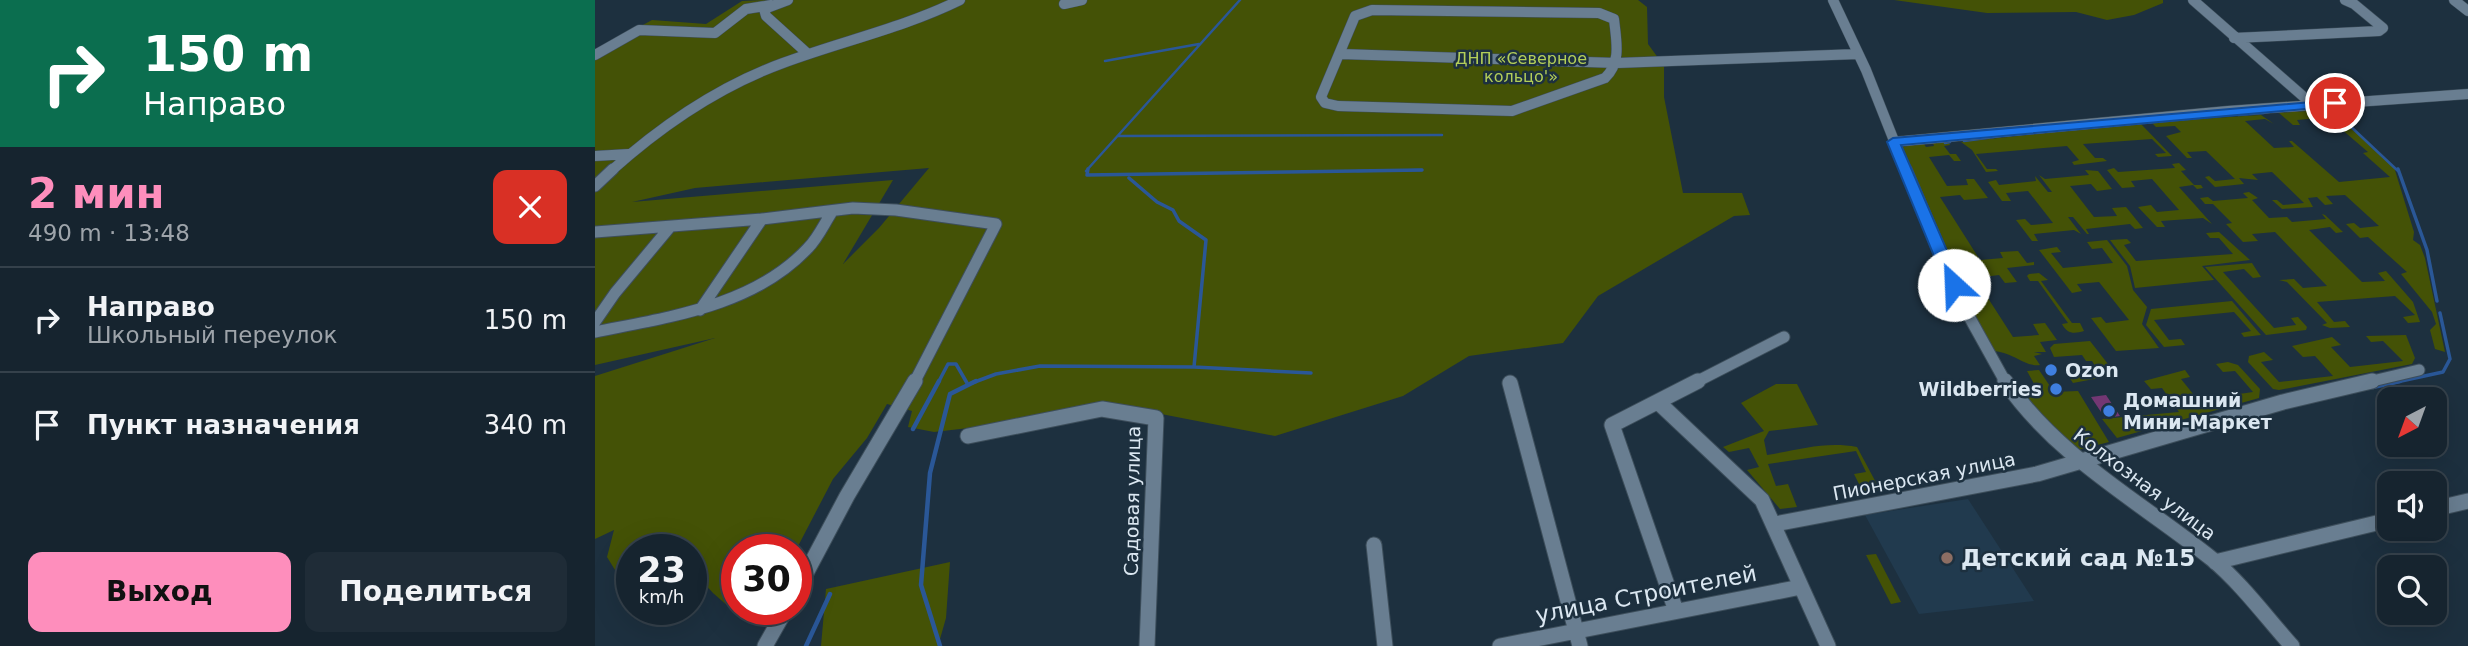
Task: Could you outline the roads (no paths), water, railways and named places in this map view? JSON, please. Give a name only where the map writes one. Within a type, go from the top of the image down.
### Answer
[{"type":"street","points":[[595,55],[639,30],[715,33],[746,9],[788,0]]},
{"type":"street","points":[[595,186],[629,154],[689,110],[740,80],[808,54],[925,17],[960,0]]},
{"type":"street","points":[[1064,4],[1082,0]]},
{"type":"street","name":"Колхозная улица","points":[[1833,0],[1859,54],[1935,243],[1986,349],[2011,390],[2079,462],[2215,562],[2292,646]]},
{"type":"street","points":[[2193,0],[2313,105]]},
{"type":"street","points":[[2234,38],[2379,31],[2382,28],[2354,4],[2345,0]]},
{"type":"street","points":[[2454,0],[2468,11]]},
{"type":"street","points":[[771,5],[764,9],[766,16],[808,54]]},
{"type":"street","points":[[1372,10],[1599,13],[1614,19],[1617,63],[1613,73],[1605,78],[1525,109],[1512,111],[1378,107],[1325,103],[1321,97],[1355,16],[1372,10]]},
{"type":"street","points":[[1341,54],[1617,63],[1859,54]]},
{"type":"street","points":[[1893,142],[2468,94]]},
{"type":"street","points":[[595,156],[629,154]]},
{"type":"street","points":[[595,232],[762,219],[853,208],[896,210],[996,224],[905,400],[847,496],[812,562]]},
{"type":"street","points":[[595,332],[701,310],[728,301],[786,269],[810,247],[832,212]]},
{"type":"street","points":[[701,310],[762,219]]},
{"type":"street","points":[[595,322],[670,227]]},
{"type":"street","points":[[1676,611],[1612,425],[1784,337]]},
{"type":"street","points":[[2079,462],[2283,402],[2419,370]]},
{"type":"street","points":[[1510,383],[1578,638]]},
{"type":"street","points":[[1659,403],[1762,500],[1828,646]]},
{"type":"street","name":"Садовая улица","points":[[968,436],[1102,409],[1156,418],[1147,646]]},
{"type":"street","name":"Пионерская улица","points":[[1775,524],[2037,474],[2079,462]]},
{"type":"street","points":[[2447,506],[2468,502]]},
{"type":"street","points":[[2215,562],[2377,523]]},
{"type":"street","points":[[1374,545],[1385,646]]},
{"type":"street","name":"улица Строителей","points":[[1500,646],[1578,638],[1676,611],[1801,587]]},
{"type":"street","points":[[765,646],[777,625]]},
{"type":"waterway","points":[[1086,171],[1240,0]]},
{"type":"waterway","points":[[1105,61],[1199,44]]},
{"type":"waterway","points":[[2331,108],[2398,171]]},
{"type":"waterway","points":[[2238,115],[2264,113]]},
{"type":"waterway","points":[[1118,136],[1442,135]]},
{"type":"waterway","points":[[1964,141],[1994,137]]},
{"type":"waterway","points":[[1945,143],[1950,142]]},
{"type":"waterway","points":[[1088,169],[1087,175],[1422,170],[1357,171]]},
{"type":"waterway","points":[[2398,169],[2427,250],[2437,301]]},
{"type":"waterway","points":[[1129,178],[1157,202],[1173,210],[1179,221],[1206,240],[1194,367]]},
{"type":"waterway","points":[[2392,383],[2443,372],[2450,359],[2440,313]]},
{"type":"waterway","points":[[938,383],[948,364],[956,364],[967,383]]},
{"type":"waterway","points":[[972,383],[996,374],[1040,366],[1194,367]]},
{"type":"waterway","points":[[1194,367],[1311,373]]},
{"type":"waterway","points":[[913,429],[939,381]]},
{"type":"waterway","points":[[972,383],[976,381]]},
{"type":"waterway","points":[[2373,387],[2400,381]]},
{"type":"waterway","points":[[940,646],[921,585],[930,473],[950,394],[972,383]]},
{"type":"waterway","points":[[806,646],[830,594]]},
{"type":"place","name":"Ozon","points":[[2051,370]]},
{"type":"place","name":"Wildberries","points":[[2056,389]]},
{"type":"place","name":"Домашний Мини-Маркет","points":[[2109,411]]},
{"type":"place","name":"Детский сад №15","points":[[1947,558]]},
{"type":"park label","name":"ДНП «Северное кольцо'»","points":[[1521,67]]}]
